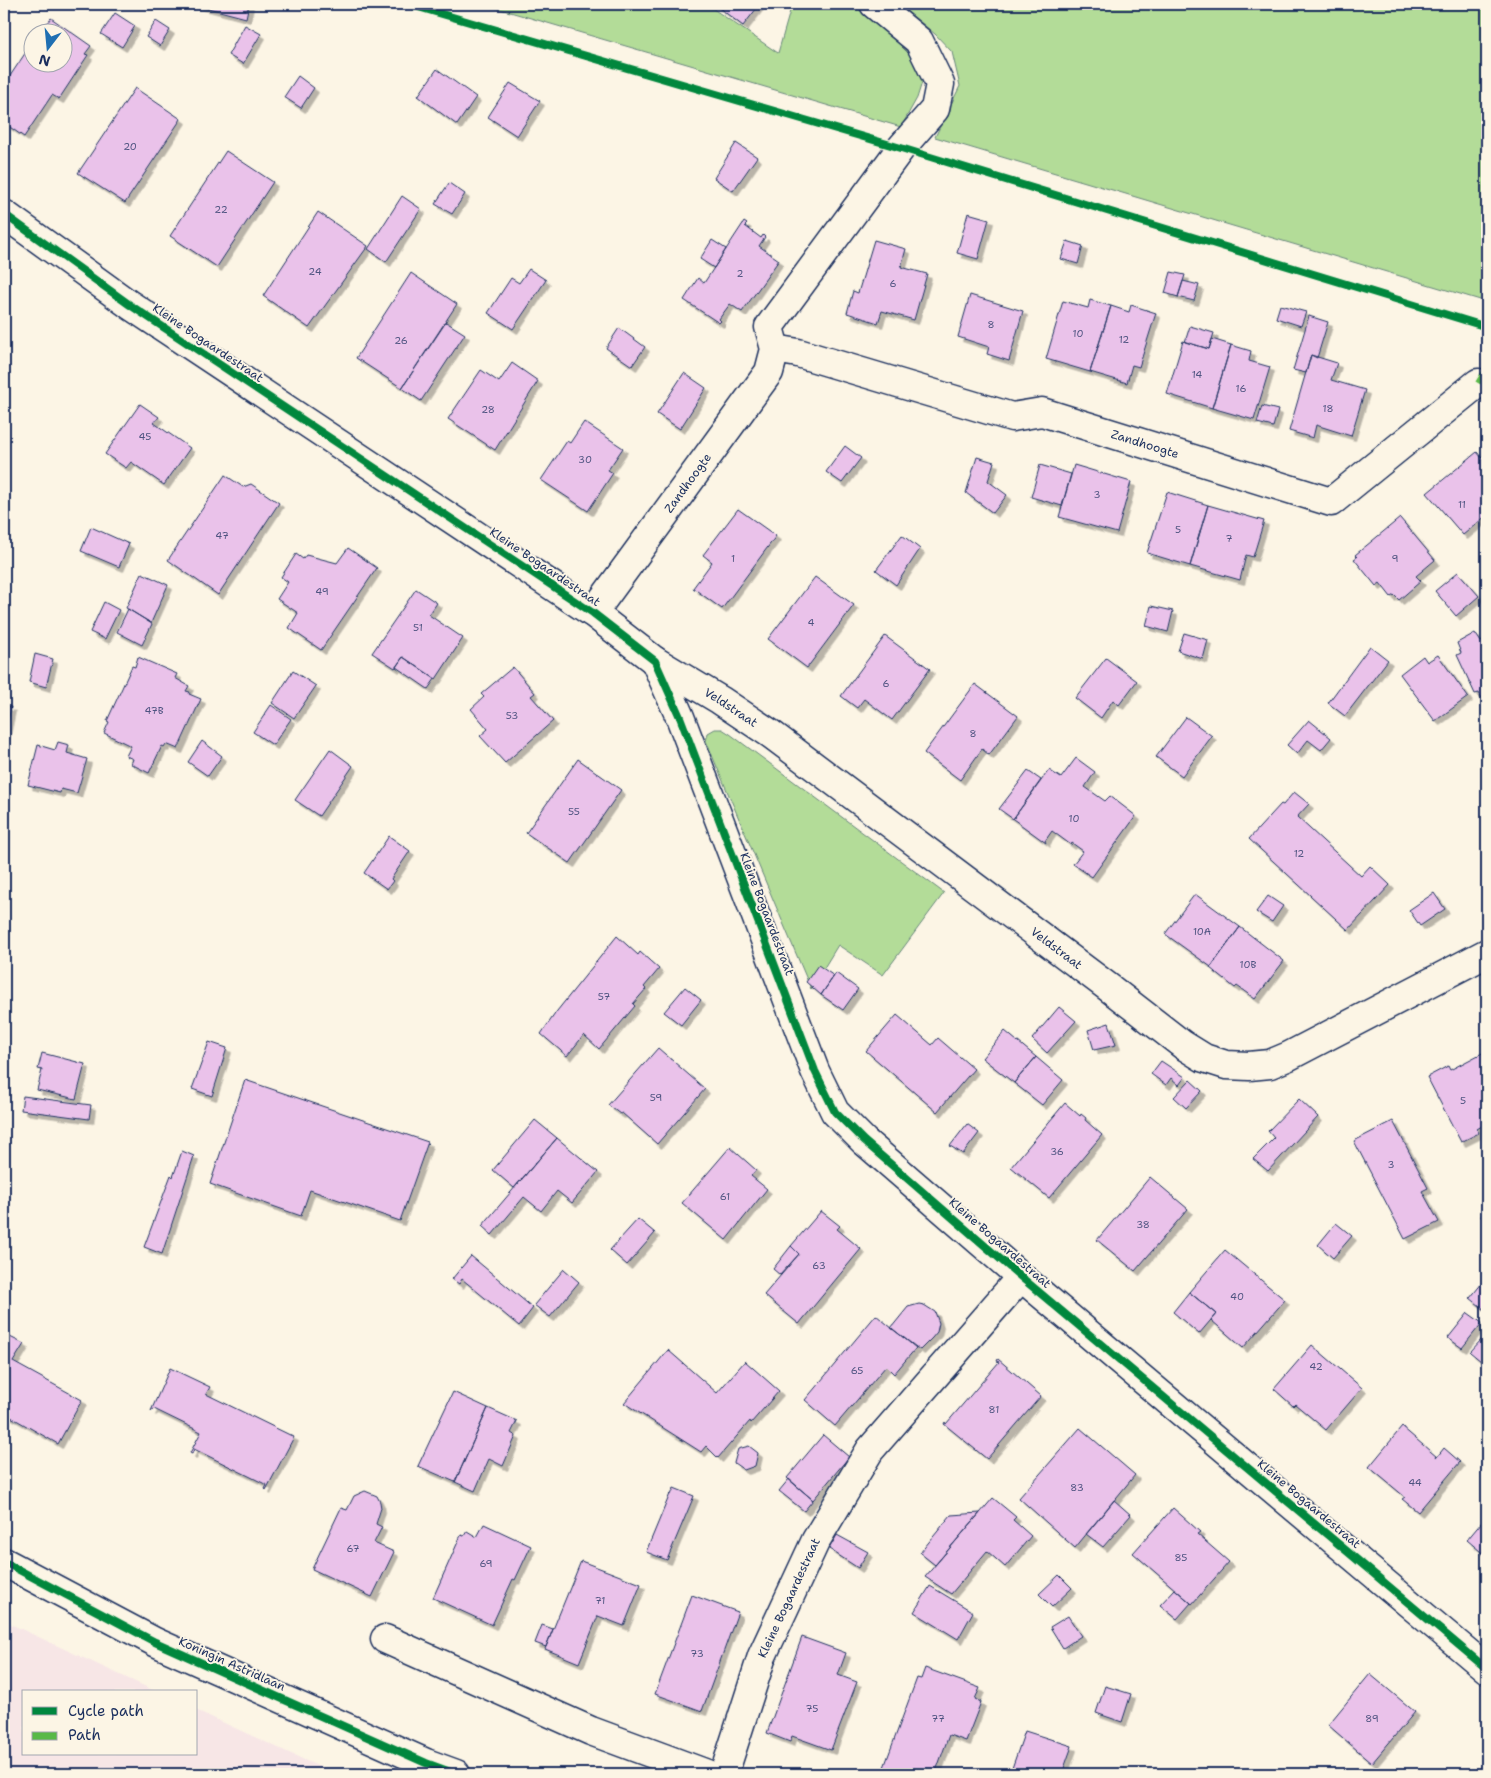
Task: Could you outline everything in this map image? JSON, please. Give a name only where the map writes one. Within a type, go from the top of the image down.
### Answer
[{"type":"street","name":"Zandhoogte","points":[[594,613],[769,372],[774,349],[769,327],[901,148],[935,109],[940,84],[919,41],[874,4]]},
{"type":"street","name":"Kleine Bogaardestraat","points":[[4,214],[130,305],[594,613],[655,661],[680,717],[815,1072],[835,1112],[864,1141],[1021,1277],[1487,1668]]},
{"type":"street","name":"Zandhoogte","points":[[774,349],[798,353],[1012,417],[1042,412],[1331,502],[1478,383]]},
{"type":"street","name":"Veldstraat","points":[[655,661],[720,700],[771,734],[1183,1045],[1204,1058],[1226,1065],[1249,1066],[1270,1064],[1289,1056],[1487,953]]},
{"type":"street","name":"Kleine Bogaardestraat","points":[[724,1774],[762,1656],[816,1540],[870,1450],[1021,1277]]},
{"type":"street","name":"Koningin Astridlaan","points":[[4,1562],[155,1642],[426,1763],[456,1774]]},
{"type":"street","points":[[385,1639],[591,1731],[707,1774]]},
{"type":"shaded area","points":[[4,1621],[153,1690],[22,1690],[22,1756],[198,1756],[198,1711],[335,1774],[4,1774]]},
{"type":"green space","points":[[483,4],[706,4],[778,53],[792,4],[853,4],[888,33],[912,57],[924,76],[917,98],[901,127]]},
{"type":"green space","points":[[898,4],[1487,4],[1487,302],[935,137],[960,86],[952,52],[935,34]]},
{"type":"green space","points":[[715,729],[722,729],[730,734],[944,893],[883,975],[838,945],[811,989],[706,741],[708,733]]},
{"type":"building","points":[[193,4],[249,4],[246,18]]},
{"type":"building","points":[[714,4],[760,4],[743,26]]},
{"type":"building","points":[[115,13],[135,26],[122,47],[101,34]]},
{"type":"building","points":[[51,18],[57,22],[48,22]]},
{"type":"building","points":[[156,21],[170,30],[160,46],[146,37]]},
{"type":"building","points":[[245,25],[261,34],[243,64],[228,55]]},
{"type":"building","points":[[72,33],[91,46],[85,54],[88,55],[59,99],[52,95],[24,137],[4,123],[4,85],[22,58],[22,72],[72,72]]},
{"type":"building","points":[[437,69],[476,97],[457,125],[418,96]]},
{"type":"building","points":[[298,76],[314,88],[301,108],[284,97]]},
{"type":"building","points":[[510,83],[540,101],[517,136],[488,117]]},
{"type":"building","points":[[135,88],[181,119],[125,203],[78,173]]},
{"type":"building","points":[[736,143],[757,157],[733,191],[714,178]]},
{"type":"building","points":[[226,151],[273,182],[217,267],[170,236]]},
{"type":"building","points":[[449,183],[465,194],[452,214],[435,204]]},
{"type":"building","points":[[402,196],[421,209],[386,262],[368,249]]},
{"type":"building","points":[[318,212],[368,246],[309,328],[263,296]]},
{"type":"building","points":[[968,213],[989,219],[978,259],[957,253]]},
{"type":"building","points":[[744,222],[747,224],[745,226],[761,238],[763,235],[765,237],[759,246],[779,260],[742,312],[730,304],[719,319],[721,321],[719,323],[684,300],[698,278],[704,283]]},
{"type":"building","points":[[712,240],[726,249],[714,268],[700,259]]},
{"type":"building","points":[[874,240],[906,249],[901,267],[927,274],[914,320],[882,311],[878,323],[847,313],[853,291],[858,293]]},
{"type":"building","points":[[1067,241],[1083,246],[1078,264],[1061,259]]},
{"type":"building","points":[[529,269],[546,280],[513,329],[488,313],[511,278],[519,283]]},
{"type":"building","points":[[1171,272],[1185,275],[1178,297],[1165,293]]},
{"type":"building","points":[[411,273],[457,304],[402,388],[356,358]]},
{"type":"building","points":[[1183,281],[1199,285],[1194,301],[1178,297]]},
{"type":"building","points":[[970,295],[1023,311],[1009,361],[987,354],[989,347],[958,337]]},
{"type":"building","points":[[1090,300],[1111,306],[1090,372],[1046,359],[1063,301],[1088,308]]},
{"type":"building","points":[[1131,305],[1156,313],[1139,367],[1132,365],[1127,383],[1090,372],[1111,306],[1129,312]]},
{"type":"building","points":[[1280,305],[1306,312],[1301,326],[1276,318]]},
{"type":"building","points":[[1309,316],[1328,322],[1317,358],[1311,355],[1306,373],[1293,370]]},
{"type":"building","points":[[446,322],[465,334],[421,401],[402,388]]},
{"type":"building","points":[[1190,326],[1214,333],[1209,349],[1185,342]]},
{"type":"building","points":[[619,328],[645,347],[632,366],[606,348]]},
{"type":"building","points":[[1212,339],[1231,345],[1212,408],[1167,394],[1183,341],[1209,349]]},
{"type":"building","points":[[1231,345],[1251,351],[1249,361],[1270,367],[1254,420],[1212,408]]},
{"type":"building","points":[[1311,355],[1337,363],[1331,380],[1365,390],[1351,436],[1316,425],[1313,438],[1289,431]]},
{"type":"building","points":[[512,363],[538,381],[495,450],[448,419],[481,370],[499,382]]},
{"type":"building","points":[[684,373],[706,388],[680,429],[657,414]]},
{"type":"building","points":[[140,404],[159,417],[154,423],[190,448],[164,485],[131,462],[126,468],[105,454]]},
{"type":"building","points":[[1262,406],[1278,410],[1273,427],[1257,423]]},
{"type":"building","points":[[584,422],[623,448],[608,470],[613,473],[588,511],[541,480],[567,441],[570,443]]},
{"type":"building","points":[[845,446],[861,458],[842,483],[826,472]]},
{"type":"building","points":[[1477,452],[1487,464],[1487,515],[1463,535],[1427,493]]},
{"type":"building","points":[[977,457],[994,462],[988,481],[1007,495],[993,513],[966,493]]},
{"type":"building","points":[[1040,465],[1071,474],[1062,506],[1031,497]]},
{"type":"building","points":[[1074,465],[1131,482],[1117,533],[1059,517]]},
{"type":"building","points":[[225,475],[243,487],[251,484],[279,503],[218,595],[168,560]]},
{"type":"building","points":[[1167,492],[1208,505],[1190,566],[1147,553]]},
{"type":"building","points":[[1208,505],[1264,521],[1253,557],[1246,555],[1240,580],[1190,566]]},
{"type":"building","points":[[738,509],[776,536],[722,609],[693,588],[712,562],[703,555]]},
{"type":"building","points":[[1400,518],[1435,560],[1416,576],[1421,581],[1399,600],[1394,595],[1391,597],[1380,583],[1376,586],[1354,559],[1357,557],[1355,555]]},
{"type":"building","points":[[91,527],[129,544],[119,567],[81,551]]},
{"type":"building","points":[[902,535],[920,549],[896,585],[876,570]]},
{"type":"building","points":[[348,548],[377,568],[321,650],[289,628],[298,613],[277,599],[288,582],[281,577],[296,554],[303,559],[306,555],[337,563]]},
{"type":"building","points":[[1458,572],[1479,596],[1456,616],[1435,591]]},
{"type":"building","points":[[142,573],[168,585],[151,623],[126,608]]},
{"type":"building","points":[[815,577],[854,605],[807,668],[768,639]]},
{"type":"building","points":[[416,589],[437,603],[429,615],[463,638],[436,679],[403,657],[395,668],[372,653]]},
{"type":"building","points":[[104,602],[119,610],[105,639],[90,632]]},
{"type":"building","points":[[1151,606],[1173,611],[1168,632],[1146,626]]},
{"type":"building","points":[[128,609],[152,624],[142,645],[117,632]]},
{"type":"building","points":[[1184,633],[1208,640],[1203,659],[1178,651]]},
{"type":"building","points":[[1475,633],[1481,642],[1487,639],[1486,705],[1479,693],[1475,694],[1457,655],[1461,653],[1457,643]]},
{"type":"building","points":[[885,636],[930,669],[892,720],[864,699],[857,708],[841,696]]},
{"type":"building","points":[[1370,646],[1388,660],[1345,716],[1328,703]]},
{"type":"building","points":[[35,654],[53,659],[46,687],[29,682]]},
{"type":"building","points":[[1438,655],[1468,697],[1435,721],[1400,674],[1423,656],[1427,662]]},
{"type":"building","points":[[138,657],[177,674],[175,678],[189,686],[186,691],[201,699],[178,749],[166,744],[164,747],[162,746],[149,773],[131,764],[133,759],[126,756],[131,746],[104,733],[109,722],[107,721],[132,666],[135,667]]},
{"type":"building","points":[[403,657],[435,679],[428,689],[396,667]]},
{"type":"building","points":[[1106,658],[1137,681],[1119,705],[1113,700],[1101,718],[1075,698]]},
{"type":"building","points":[[513,667],[535,693],[531,696],[553,721],[505,763],[480,736],[488,729],[471,709],[484,697],[481,694]]},
{"type":"building","points":[[293,671],[316,686],[294,718],[272,703]]},
{"type":"building","points":[[975,684],[1018,716],[989,755],[982,749],[960,780],[924,753]]},
{"type":"building","points":[[271,705],[291,719],[273,745],[253,732]]},
{"type":"building","points":[[4,706],[11,707],[4,740]]},
{"type":"building","points":[[1186,717],[1212,736],[1182,776],[1156,757]]},
{"type":"building","points":[[1309,720],[1331,738],[1321,750],[1308,740],[1297,754],[1287,745]]},
{"type":"building","points":[[202,741],[222,756],[208,776],[188,762]]},
{"type":"building","points":[[58,742],[69,745],[67,753],[87,759],[77,793],[61,789],[60,793],[28,785],[38,745],[55,750]]},
{"type":"building","points":[[330,749],[353,766],[319,816],[295,800]]},
{"type":"building","points":[[1076,758],[1095,772],[1085,787],[1105,801],[1110,796],[1136,816],[1092,877],[1073,864],[1083,851],[1052,831],[1045,841],[1046,843],[1013,819],[1049,770],[1061,778]]},
{"type":"building","points":[[578,759],[621,790],[570,863],[526,833]]},
{"type":"building","points":[[1028,771],[1041,780],[1013,819],[999,809]]},
{"type":"building","points":[[1294,792],[1309,804],[1297,817],[1361,876],[1370,866],[1390,885],[1348,930],[1249,839]]},
{"type":"building","points":[[389,836],[410,851],[391,879],[393,881],[387,889],[364,873]]},
{"type":"building","points":[[1434,893],[1445,909],[1420,926],[1409,910]]},
{"type":"building","points":[[1195,894],[1240,927],[1211,967],[1165,934]]},
{"type":"building","points":[[1268,896],[1283,906],[1272,922],[1256,912]]},
{"type":"building","points":[[1240,927],[1284,961],[1255,999],[1237,986],[1235,988],[1210,968]]},
{"type":"building","points":[[617,936],[638,955],[640,952],[659,969],[644,987],[646,989],[633,1004],[635,1006],[599,1049],[584,1035],[567,1056],[541,1034]]},
{"type":"building","points":[[818,965],[834,976],[821,995],[806,982]]},
{"type":"building","points":[[836,973],[858,989],[843,1010],[821,995]]},
{"type":"building","points":[[685,987],[701,1000],[681,1025],[664,1012]]},
{"type":"building","points":[[1059,1007],[1076,1021],[1047,1053],[1032,1039]]},
{"type":"building","points":[[897,1015],[932,1045],[938,1038],[974,1069],[937,1112],[866,1051]]},
{"type":"building","points":[[1109,1023],[1116,1045],[1094,1050],[1088,1030]]},
{"type":"building","points":[[1005,1031],[1036,1057],[1014,1083],[982,1058]]},
{"type":"building","points":[[209,1042],[227,1048],[212,1096],[192,1089]]},
{"type":"building","points":[[1486,1047],[1487,1123],[1477,1129],[1479,1133],[1461,1142],[1427,1077],[1448,1066],[1450,1070],[1486,1051]]},
{"type":"building","points":[[658,1048],[705,1089],[657,1144],[622,1113],[620,1114],[608,1105]]},
{"type":"building","points":[[42,1053],[85,1064],[76,1099],[37,1090],[42,1070],[38,1069]]},
{"type":"building","points":[[1036,1057],[1063,1080],[1042,1105],[1014,1083]]},
{"type":"building","points":[[1161,1061],[1185,1077],[1179,1085],[1171,1078],[1166,1085],[1151,1074]]},
{"type":"building","points":[[245,1080],[428,1142],[400,1221],[310,1190],[301,1216],[210,1184]]},
{"type":"building","points":[[1190,1080],[1202,1091],[1186,1108],[1174,1097]]},
{"type":"building","points":[[23,1096],[91,1105],[89,1119],[21,1110]]},
{"type":"building","points":[[1299,1099],[1318,1117],[1268,1171],[1253,1159],[1274,1138],[1268,1131]]},
{"type":"building","points":[[1065,1103],[1080,1116],[1081,1114],[1086,1118],[1085,1120],[1102,1135],[1049,1198],[1011,1167]]},
{"type":"building","points":[[535,1120],[557,1138],[514,1188],[493,1170]]},
{"type":"building","points":[[1393,1121],[1428,1188],[1422,1191],[1439,1222],[1405,1239],[1354,1141]]},
{"type":"building","points":[[967,1124],[979,1133],[963,1154],[950,1146]]},
{"type":"building","points":[[557,1138],[598,1172],[572,1203],[557,1191],[541,1211],[524,1197],[492,1235],[482,1226]]},
{"type":"building","points":[[730,1147],[756,1170],[751,1176],[767,1189],[726,1240],[682,1203]]},
{"type":"building","points":[[182,1151],[194,1156],[162,1254],[144,1247]]},
{"type":"building","points":[[1150,1177],[1188,1209],[1135,1271],[1097,1240]]},
{"type":"building","points":[[1487,1198],[1487,1219],[1481,1217]]},
{"type":"building","points":[[821,1211],[840,1226],[837,1229],[861,1249],[799,1324],[764,1295],[799,1254],[791,1246]]},
{"type":"building","points":[[638,1219],[655,1233],[627,1265],[610,1250]]},
{"type":"building","points":[[1336,1223],[1352,1236],[1333,1258],[1318,1245]]},
{"type":"building","points":[[791,1246],[799,1254],[780,1275],[773,1269]]},
{"type":"building","points":[[1225,1250],[1285,1300],[1243,1348],[1211,1320],[1216,1314],[1189,1292]]},
{"type":"building","points":[[471,1256],[533,1308],[519,1326],[462,1279],[459,1284],[452,1279]]},
{"type":"building","points":[[564,1269],[579,1282],[550,1317],[534,1305]]},
{"type":"building","points":[[1487,1277],[1487,1307],[1485,1310],[1470,1298]]},
{"type":"building","points":[[1189,1292],[1216,1314],[1199,1334],[1173,1312]]},
{"type":"building","points":[[919,1304],[935,1312],[939,1323],[937,1332],[920,1350],[891,1328],[908,1307]]},
{"type":"building","points":[[1468,1313],[1482,1323],[1462,1348],[1448,1338]]},
{"type":"building","points":[[876,1315],[916,1348],[894,1374],[886,1366],[835,1426],[805,1400]]},
{"type":"building","points":[[4,1334],[24,1344],[13,1362],[82,1400],[58,1444],[4,1413]]},
{"type":"building","points":[[1482,1339],[1487,1343],[1487,1366],[1470,1352]]},
{"type":"building","points":[[1312,1345],[1362,1388],[1326,1430],[1295,1404],[1293,1406],[1274,1389]]},
{"type":"building","points":[[668,1350],[717,1393],[745,1361],[779,1391],[718,1458],[706,1446],[701,1452],[624,1403]]},
{"type":"building","points":[[998,1359],[1041,1396],[987,1459],[944,1424],[999,1362],[997,1361]]},
{"type":"building","points":[[170,1368],[210,1387],[206,1394],[294,1437],[266,1490],[267,1485],[194,1449],[192,1454],[190,1453],[201,1432],[154,1409],[151,1411]]},
{"type":"building","points":[[453,1392],[488,1408],[455,1482],[418,1466]]},
{"type":"building","points":[[488,1408],[517,1421],[511,1433],[516,1436],[503,1466],[489,1459],[475,1491],[455,1482]]},
{"type":"building","points":[[1402,1427],[1437,1457],[1444,1448],[1460,1462],[1418,1512],[1402,1499],[1405,1497],[1369,1467]]},
{"type":"building","points":[[1080,1428],[1135,1475],[1075,1548],[1019,1498]]},
{"type":"building","points":[[823,1435],[849,1457],[813,1500],[787,1478]]},
{"type":"building","points":[[749,1446],[758,1453],[755,1466],[744,1470],[734,1463],[738,1449]]},
{"type":"building","points":[[789,1479],[813,1500],[804,1511],[779,1491]]},
{"type":"building","points":[[674,1488],[694,1496],[667,1560],[646,1552]]},
{"type":"building","points":[[365,1491],[377,1496],[380,1502],[381,1508],[376,1524],[382,1527],[374,1543],[394,1552],[372,1597],[312,1569],[341,1508],[347,1510],[354,1496]]},
{"type":"building","points":[[993,1498],[1016,1517],[1013,1520],[1031,1536],[1005,1567],[987,1551],[951,1594],[925,1577]]},
{"type":"building","points":[[1114,1500],[1131,1515],[1103,1547],[1086,1534]]},
{"type":"building","points":[[1173,1508],[1200,1532],[1197,1534],[1229,1562],[1192,1604],[1133,1553]]},
{"type":"building","points":[[980,1513],[935,1565],[920,1553],[951,1515]]},
{"type":"building","points":[[1487,1516],[1487,1557],[1467,1540]]},
{"type":"building","points":[[484,1524],[531,1546],[515,1580],[513,1579],[492,1625],[433,1598],[461,1535],[464,1536],[467,1531],[477,1537]]},
{"type":"building","points":[[837,1535],[868,1552],[858,1568],[829,1549]]},
{"type":"building","points":[[581,1561],[641,1584],[624,1626],[598,1616],[579,1663],[545,1649]]},
{"type":"building","points":[[1059,1575],[1072,1588],[1052,1607],[1039,1594]]},
{"type":"building","points":[[930,1586],[973,1612],[958,1639],[914,1612]]},
{"type":"building","points":[[1175,1589],[1191,1603],[1177,1619],[1160,1605]]},
{"type":"building","points":[[692,1595],[738,1612],[702,1711],[655,1694]]},
{"type":"building","points":[[1068,1616],[1081,1636],[1063,1648],[1050,1627]]},
{"type":"building","points":[[542,1625],[553,1629],[546,1647],[535,1643]]},
{"type":"building","points":[[802,1637],[846,1653],[838,1675],[857,1682],[831,1750],[792,1736],[790,1742],[767,1733]]},
{"type":"building","points":[[925,1668],[980,1688],[975,1699],[981,1702],[966,1741],[949,1735],[935,1774],[894,1774],[883,1770],[917,1678],[921,1679]]},
{"type":"building","points":[[1370,1674],[1415,1712],[1372,1763],[1328,1725]]},
{"type":"building","points":[[1105,1686],[1131,1694],[1122,1722],[1096,1713]]},
{"type":"building","points":[[1025,1731],[1072,1746],[1062,1774],[1010,1774]]},
{"type":"marked path","points":[[1478,383],[1487,369]]},
{"type":"cycle path","points":[[408,4],[901,148],[1487,327]]},
{"type":"cycle path","points":[[4,214],[130,305],[593,613],[655,661],[680,717],[815,1071],[835,1112],[864,1141],[1021,1277],[1487,1669]]},
{"type":"cycle path","points":[[4,1562],[155,1642],[426,1763],[456,1774]]}]
